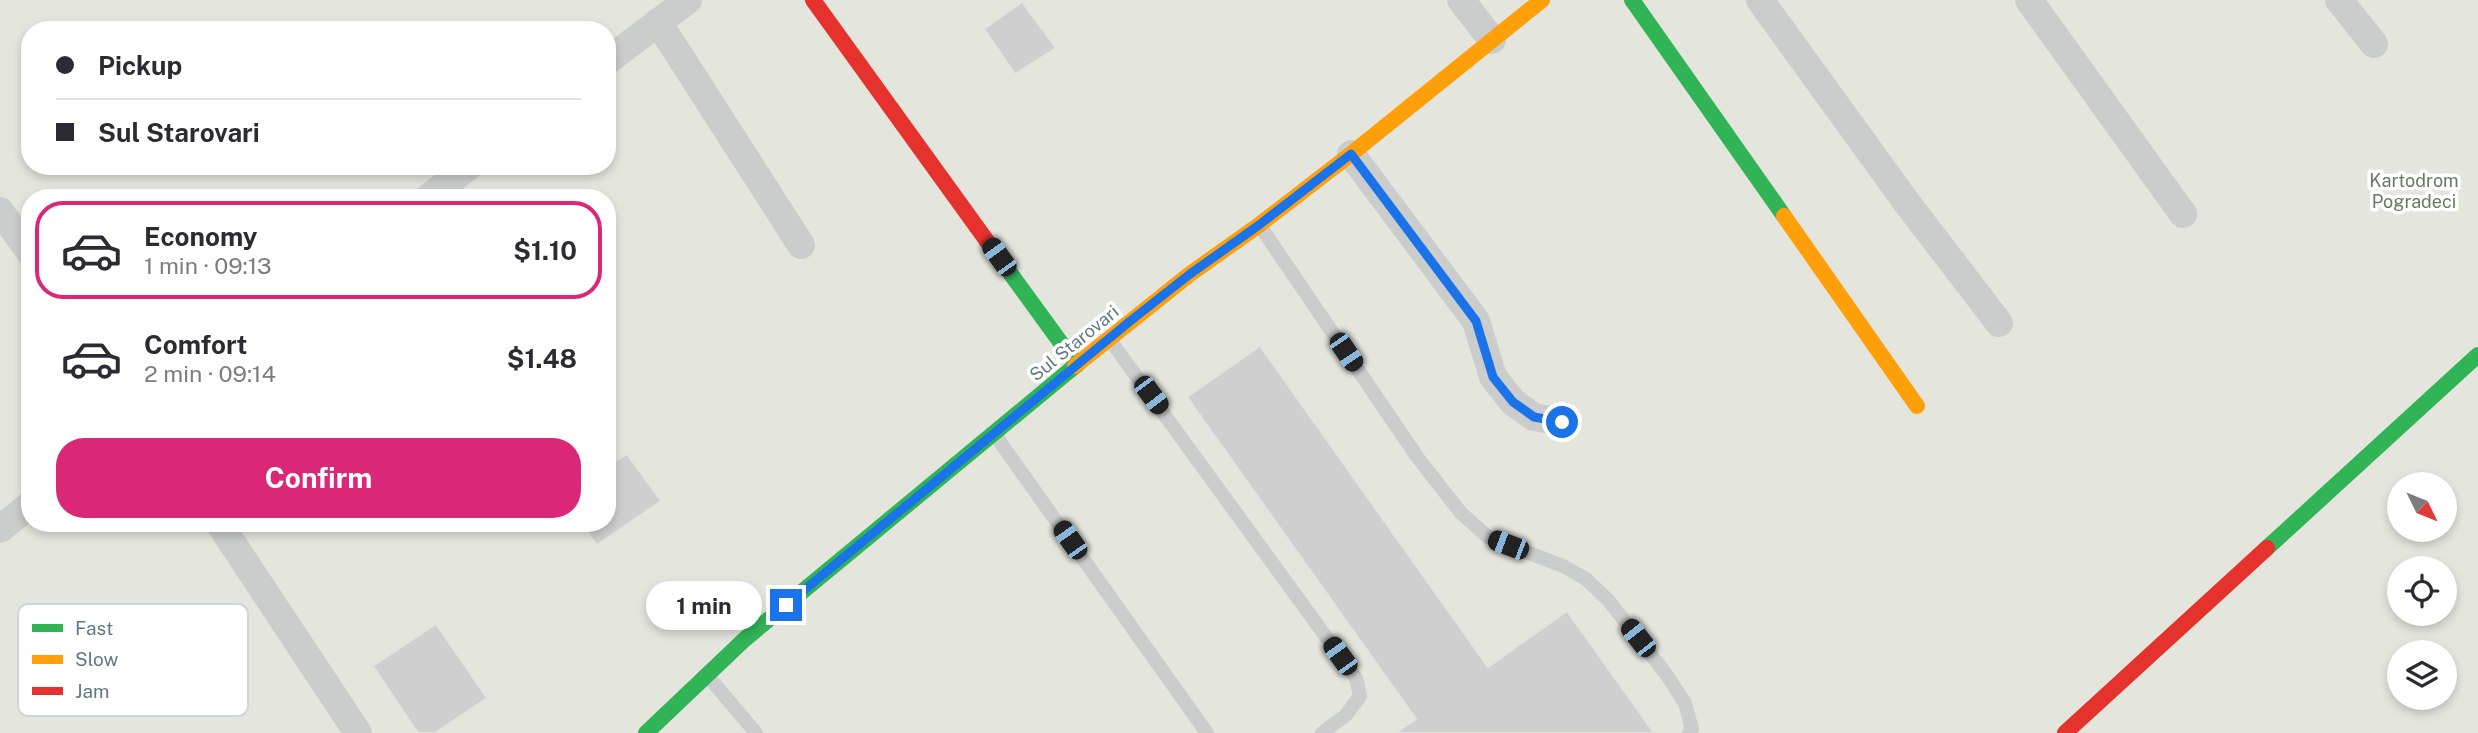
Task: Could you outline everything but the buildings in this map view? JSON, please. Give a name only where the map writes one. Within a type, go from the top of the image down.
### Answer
[{"type":"street","points":[[616,54],[688,0]]},
{"type":"street","points":[[813,0],[1077,365]]},
{"type":"street","points":[[1461,0],[1493,40]]},
{"type":"street","name":"Sul Starovari","points":[[646,733],[755,631],[1109,338],[1351,154],[1542,0]]},
{"type":"street","points":[[1632,0],[1917,406]]},
{"type":"street","points":[[1760,0],[1907,203],[1999,323]]},
{"type":"street","points":[[2029,0],[2183,214]]},
{"type":"street","points":[[2339,0],[2374,44]]},
{"type":"street","points":[[658,22],[801,245]]},
{"type":"street","points":[[1351,154],[1476,321],[1493,377],[1513,402],[1534,417],[1562,422]]},
{"type":"street","points":[[440,189],[457,175]]},
{"type":"street","points":[[0,211],[21,240]]},
{"type":"street","points":[[2065,733],[2478,355]]},
{"type":"street","points":[[0,529],[21,512]]},
{"type":"street","points":[[225,532],[358,733]]},
{"type":"street","points":[[671,709],[672,733]]},
{"type":"lane","points":[[1259,225],[1418,458],[1461,513],[1488,537],[1563,566],[1586,579],[1609,601],[1667,674],[1685,703],[1692,729],[1689,733]]},
{"type":"lane","points":[[1109,338],[1356,678],[1360,696],[1346,715],[1322,733]]},
{"type":"lane","points":[[994,433],[1207,733]]},
{"type":"lane","points":[[706,674],[757,733]]},
{"type":"green space","name":"Kartodrom Pogradeci","points":[[0,0],[2478,0],[2478,733],[0,733]]},
{"type":"traffic: fast","points":[[1632,0],[1784,216]]},
{"type":"traffic: fast","points":[[997,255],[1077,365]]},
{"type":"traffic: fast","points":[[2267,548],[2478,355]]},
{"type":"traffic: fast","points":[[646,733],[745,639],[1075,366]]},
{"type":"traffic: slow","points":[[1075,366],[1190,274],[1351,154],[1542,0]]},
{"type":"traffic: slow","points":[[1784,216],[1917,406]]},
{"type":"traffic: jam","points":[[813,0],[997,255]]},
{"type":"traffic: jam","points":[[2065,733],[2267,548]]},
{"type":"route","points":[[786,605],[1129,322],[1351,154],[1476,321],[1493,377],[1513,402],[1534,417],[1562,422]]}]
